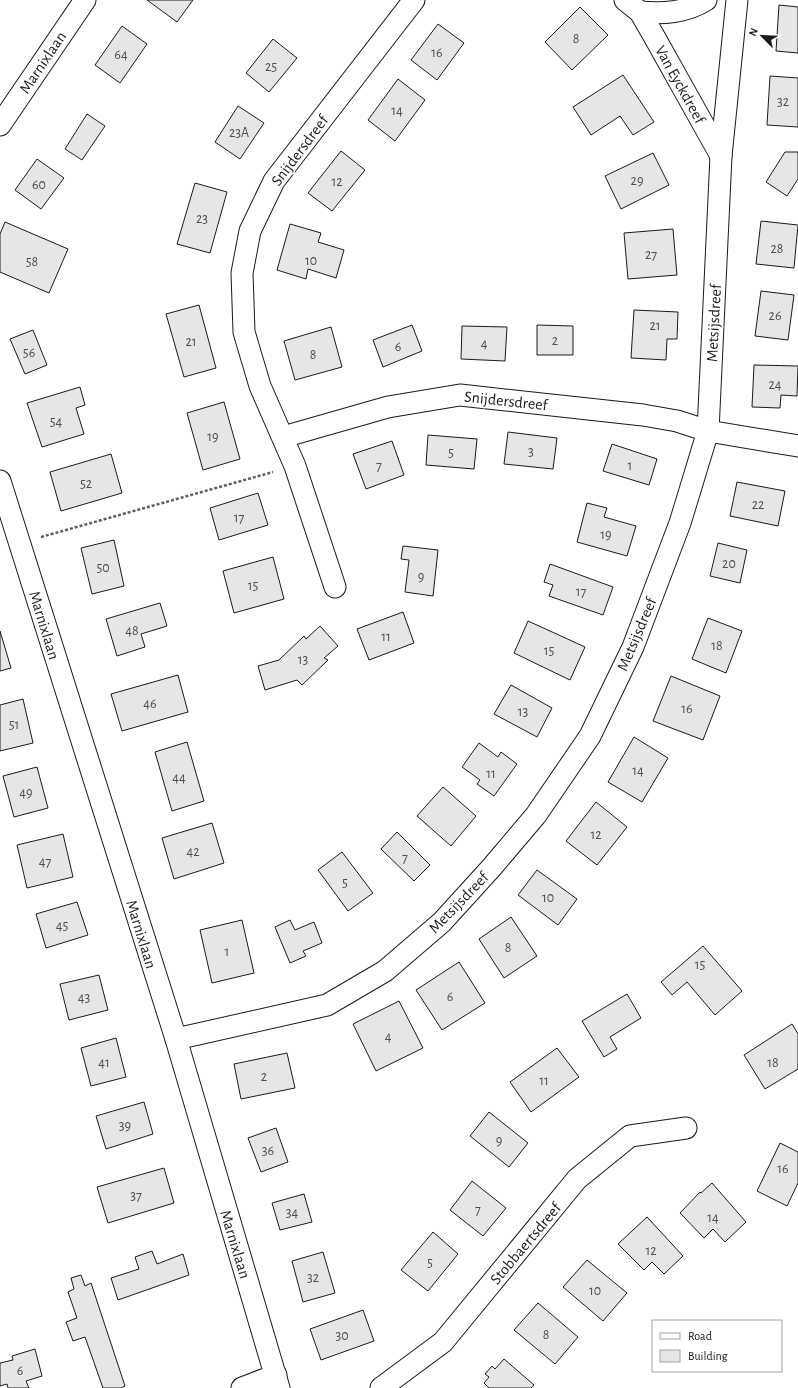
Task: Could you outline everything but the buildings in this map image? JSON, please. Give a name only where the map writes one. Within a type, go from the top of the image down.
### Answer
[{"type":"street","name":"Marnixlaan","points":[[0,125],[85,0]]},
{"type":"street","name":"Snijdersdreef","points":[[335,587],[295,466],[260,386],[244,332],[242,273],[250,231],[274,181],[414,0]]},
{"type":"street","name":"Van Eyckdreef","points":[[633,6],[671,13],[687,10],[706,0]]},
{"type":"street","name":"Metsijsdreef","points":[[176,1039],[327,1005],[385,971],[442,922],[492,867],[536,815],[590,736],[633,647],[680,523],[708,431],[721,156],[737,0]]},
{"type":"street","name":"Van Eyckdreef","points":[[633,6],[655,38],[721,156]]},
{"type":"street","name":"Snijdersdreef","points":[[283,437],[388,407],[460,394],[644,414],[677,421],[708,431],[798,446]]},
{"type":"street","name":"Marnixlaan","points":[[0,481],[176,1039],[277,1382]]},
{"type":"street","name":"Stobbaertsdreef","points":[[381,1388],[443,1342],[577,1180],[630,1136],[686,1128]]},
{"type":"street","points":[[242,1388],[277,1382]]},
{"type":"path","points":[[19,542],[48,536],[295,466]]}]
